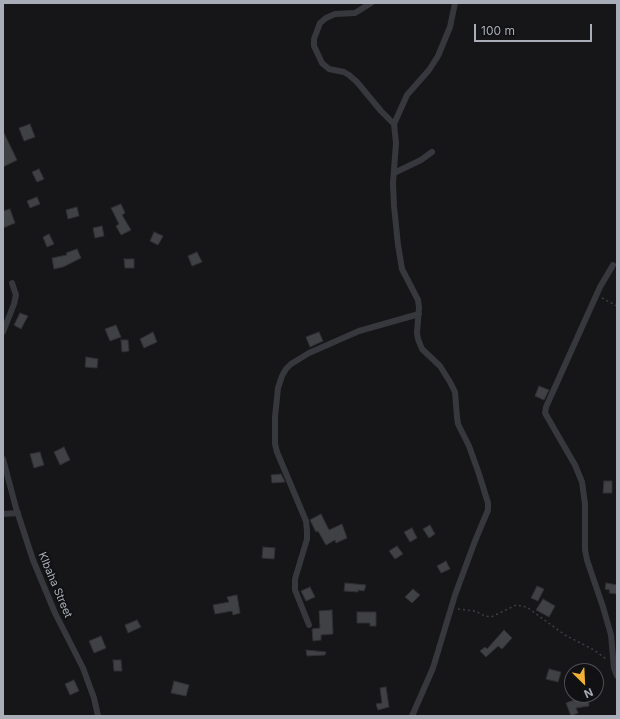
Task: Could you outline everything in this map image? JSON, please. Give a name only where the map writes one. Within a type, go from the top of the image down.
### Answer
[{"type":"street","points":[[371,3],[355,13],[335,14],[326,18],[318,28],[314,39],[314,46],[322,64],[329,69],[344,72],[350,75],[394,124]]},
{"type":"street","points":[[412,716],[433,668],[475,541],[488,510],[488,503],[469,446],[456,417],[455,392],[440,366],[422,348],[418,339],[418,300],[404,276],[399,252],[394,206],[396,147],[394,124],[407,95],[429,70],[438,56],[450,27],[455,3]]},
{"type":"street","points":[[394,173],[421,160],[432,152]]},
{"type":"street","points":[[612,265],[546,407],[545,414],[575,465],[582,482],[585,504],[585,550],[611,635],[614,668],[617,676]]},
{"type":"street","points":[[3,332],[16,295],[12,283]]},
{"type":"street","points":[[309,625],[294,590],[295,579],[307,539],[306,521],[275,444],[275,418],[278,388],[282,376],[291,364],[309,353],[359,331],[419,314]]},
{"type":"street","name":"KIbaha Street","points":[[3,459],[33,560],[65,634],[83,668],[94,698],[98,716]]},
{"type":"street","points":[[3,514],[18,513]]},
{"type":"path","points":[[597,295],[617,306]]},
{"type":"path","points":[[452,609],[474,611],[491,617],[516,605],[523,606],[528,608],[565,636],[601,653],[614,668]]},
{"type":"building","points":[[30,124],[35,137],[24,141],[19,128]]},
{"type":"building","points":[[3,131],[17,160],[3,167]]},
{"type":"building","points":[[39,169],[44,179],[37,182],[32,172]]},
{"type":"building","points":[[37,197],[40,204],[30,208],[27,201]]},
{"type":"building","points":[[121,204],[125,213],[122,215],[131,230],[121,235],[116,226],[119,224],[111,208]]},
{"type":"building","points":[[77,207],[79,216],[68,219],[66,210]]},
{"type":"building","points":[[10,209],[15,223],[3,228],[3,211]]},
{"type":"building","points":[[102,226],[104,236],[95,238],[93,228]]},
{"type":"building","points":[[154,232],[163,236],[158,245],[150,241]]},
{"type":"building","points":[[49,234],[54,244],[47,247],[43,237]]},
{"type":"building","points":[[77,249],[81,258],[63,267],[54,269],[52,258],[67,255],[66,253]]},
{"type":"building","points":[[197,252],[202,262],[192,266],[188,256]]},
{"type":"building","points":[[124,259],[134,259],[134,268],[125,268]]},
{"type":"building","points":[[20,313],[28,316],[21,329],[14,325]]},
{"type":"building","points":[[116,325],[121,337],[110,341],[105,329]]},
{"type":"building","points":[[153,332],[157,342],[144,348],[140,339]]},
{"type":"building","points":[[319,332],[323,341],[310,347],[306,337]]},
{"type":"building","points":[[121,340],[128,340],[129,351],[122,352]]},
{"type":"building","points":[[86,357],[98,359],[97,368],[85,367]]},
{"type":"building","points":[[539,386],[549,390],[544,400],[535,396]]},
{"type":"building","points":[[64,447],[70,460],[60,465],[54,452]]},
{"type":"building","points":[[40,452],[44,465],[34,468],[30,454]]},
{"type":"building","points":[[281,474],[285,482],[272,483],[271,475]]},
{"type":"building","points":[[604,481],[612,481],[612,493],[603,493]]},
{"type":"building","points":[[321,514],[329,530],[342,524],[347,538],[336,543],[335,540],[326,545],[318,531],[316,532],[310,520]]},
{"type":"building","points":[[430,525],[435,534],[429,538],[423,529]]},
{"type":"building","points":[[412,528],[417,538],[410,542],[404,532]]},
{"type":"building","points":[[397,546],[403,554],[395,559],[389,551]]},
{"type":"building","points":[[263,547],[275,548],[274,559],[262,558]]},
{"type":"building","points":[[446,561],[450,569],[441,573],[437,566]]},
{"type":"building","points":[[345,583],[366,585],[364,591],[344,591]]},
{"type":"building","points":[[606,583],[617,585],[617,594],[609,593],[610,590],[605,589]]},
{"type":"building","points":[[537,586],[544,589],[538,601],[531,598]]},
{"type":"building","points":[[310,587],[315,597],[306,601],[301,591]]},
{"type":"building","points":[[413,589],[420,595],[412,603],[405,597]]},
{"type":"building","points":[[237,595],[240,613],[233,615],[232,611],[215,614],[213,605],[229,602],[227,597]]},
{"type":"building","points":[[543,599],[555,606],[549,617],[536,610]]},
{"type":"building","points":[[332,610],[333,634],[321,635],[321,640],[313,641],[312,629],[320,628],[319,611]]},
{"type":"building","points":[[357,612],[376,612],[376,626],[370,626],[370,623],[357,623]]},
{"type":"building","points":[[137,620],[141,627],[128,633],[125,625]]},
{"type":"building","points":[[504,630],[512,638],[502,649],[498,646],[486,657],[480,651],[485,647],[487,649]]},
{"type":"building","points":[[101,636],[106,648],[94,653],[89,641]]},
{"type":"building","points":[[306,650],[326,652],[325,655],[307,656]]},
{"type":"building","points":[[113,660],[121,660],[122,671],[114,671]]},
{"type":"building","points":[[549,669],[561,672],[558,682],[546,679]]},
{"type":"building","points":[[74,680],[79,691],[70,695],[65,684]]},
{"type":"building","points":[[174,681],[189,685],[186,696],[171,693]]},
{"type":"building","points":[[386,687],[389,707],[378,710],[376,704],[382,703],[380,688]]},
{"type":"building","points":[[566,703],[589,703],[589,706],[576,708],[578,713],[571,716]]}]
